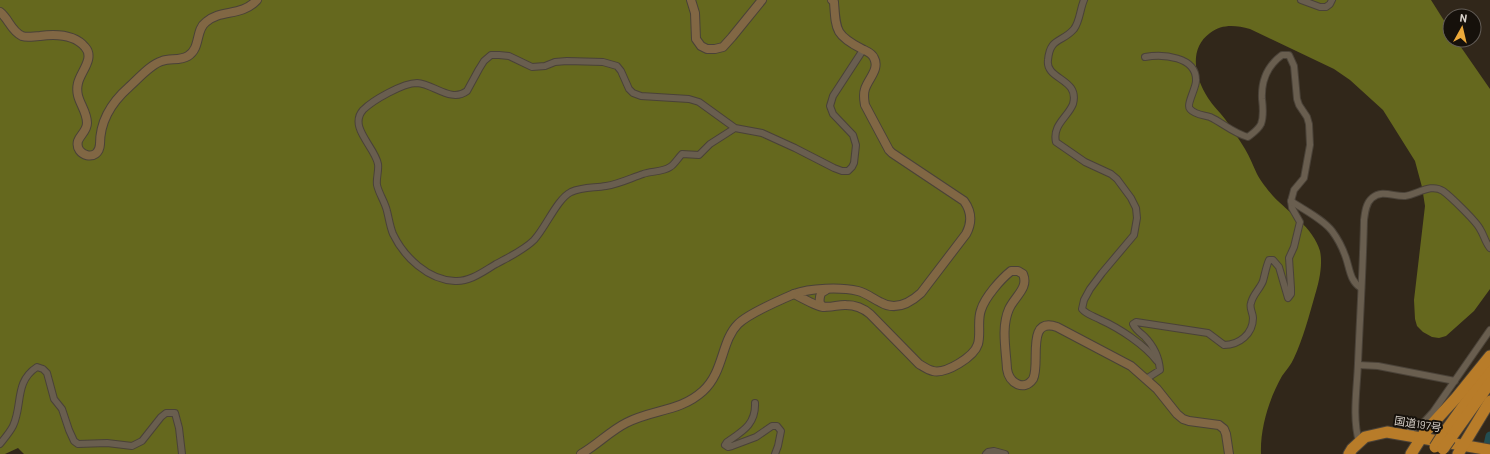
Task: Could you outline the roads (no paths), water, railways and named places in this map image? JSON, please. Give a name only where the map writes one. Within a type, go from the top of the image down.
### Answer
[{"type":"highway","points":[[1411,454],[1420,438],[1456,398],[1490,356]]},
{"type":"highway","points":[[1436,451],[1490,369]]},
{"type":"highway","points":[[1446,437],[1490,383]]},
{"type":"highway","points":[[1461,450],[1490,401]]},
{"type":"highway","name":"国道197号","points":[[1349,454],[1358,442],[1365,437],[1377,433],[1387,432],[1408,435],[1461,450],[1490,450]]},
{"type":"street","points":[[0,12],[12,28],[24,37],[55,35],[66,36],[80,42],[86,48],[89,54],[88,61],[78,81],[76,90],[86,116],[87,123],[86,130],[78,140],[78,147],[82,153],[88,156],[95,154],[100,149],[103,122],[119,96],[160,61],[188,56],[194,50],[200,29],[205,22],[213,17],[242,11],[257,0]]},
{"type":"street","points":[[691,0],[695,13],[696,39],[701,46],[707,49],[723,47],[762,0]]},
{"type":"street","points":[[581,454],[624,424],[650,413],[686,404],[705,390],[713,380],[719,368],[728,342],[738,324],[794,294],[803,291],[821,289],[851,289],[860,291],[889,306],[906,305],[921,293],[970,227],[969,209],[964,201],[889,150],[865,105],[865,89],[875,70],[876,62],[871,53],[862,50],[840,34],[836,27],[834,2],[832,0]]},
{"type":"street","points":[[1084,0],[1074,29],[1054,43],[1050,49],[1047,62],[1049,68],[1072,87],[1074,92],[1072,104],[1058,126],[1055,137],[1056,142],[1085,162],[1111,174],[1117,179],[1132,198],[1136,208],[1137,218],[1134,235],[1090,289],[1084,300],[1082,309],[1132,338],[1153,355],[1160,364]]},
{"type":"street","points":[[1301,0],[1320,7],[1326,7],[1332,0]]},
{"type":"street","points":[[735,128],[710,144],[699,155],[682,154],[670,167],[643,174],[621,183],[585,188],[570,193],[563,198],[542,230],[530,243],[478,275],[455,281],[441,279],[429,274],[416,265],[406,254],[394,235],[378,186],[378,165],[358,124],[359,116],[368,106],[404,86],[416,83],[456,96],[463,95],[467,91],[484,61],[492,55],[509,56],[532,67],[545,66],[567,61],[603,62],[614,65],[621,71],[629,89],[633,93],[641,96],[689,99],[699,102],[735,128],[762,133],[834,168],[842,171],[848,171],[854,163],[856,145],[854,135],[833,114],[830,106],[832,96],[862,50]]},
{"type":"street","points":[[1145,57],[1154,55],[1173,57],[1182,60],[1193,68],[1196,74],[1196,81],[1194,92],[1188,106],[1190,110],[1210,117],[1238,134],[1248,137],[1256,131],[1262,123],[1262,90],[1264,77],[1269,67],[1282,55],[1289,55],[1294,66],[1297,99],[1307,117],[1309,124],[1310,145],[1304,178],[1294,190],[1291,202],[1292,208],[1300,222],[1299,230],[1295,237],[1294,247],[1289,258],[1291,294],[1288,298],[1278,267],[1273,260],[1269,260],[1263,281],[1251,301],[1250,306],[1253,317],[1251,328],[1246,336],[1236,343],[1224,345],[1208,333],[1136,322],[1133,324],[1135,328],[1145,337],[1157,352],[1160,364],[1160,370],[1146,379]]},
{"type":"street","points":[[1358,442],[1356,433],[1355,399],[1358,365],[1364,220],[1367,205],[1373,197],[1380,194],[1386,193],[1394,196],[1404,196],[1429,188],[1437,188],[1444,191],[1475,222],[1490,248]]},
{"type":"street","points":[[1291,202],[1324,222],[1331,230],[1340,243],[1352,279],[1356,285],[1361,288]]},
{"type":"street","points":[[794,294],[809,300],[818,307],[822,308],[845,304],[863,309],[870,314],[919,364],[926,369],[934,372],[940,372],[960,363],[973,353],[978,343],[981,309],[986,300],[1006,275],[1011,271],[1018,271],[1023,274],[1026,280],[1025,285],[1006,316],[1005,326],[1007,369],[1008,376],[1011,381],[1017,384],[1025,385],[1032,380],[1035,371],[1037,334],[1041,329],[1051,325],[1122,360],[1157,389],[1177,414],[1183,419],[1219,425],[1224,429],[1226,434],[1228,454]]},
{"type":"street","points":[[824,307],[819,299],[821,293],[826,290]]},
{"type":"street","points":[[1408,435],[1410,430],[1423,423],[1433,412],[1490,330]]},
{"type":"street","points":[[1358,365],[1378,366],[1455,381]]},
{"type":"street","points":[[0,444],[13,427],[24,381],[31,372],[38,367],[43,368],[47,373],[54,399],[62,409],[74,441],[78,444],[107,443],[132,446],[142,441],[166,413],[175,413],[179,428],[182,454]]},
{"type":"street","points":[[755,403],[754,418],[748,427],[727,442],[726,445],[732,446],[756,437],[772,426],[777,426],[781,431],[775,454]]},
{"type":"street","points":[[986,454],[994,451],[1005,454]]},
{"type":"waterway","points":[[1488,445],[1490,436]]}]
